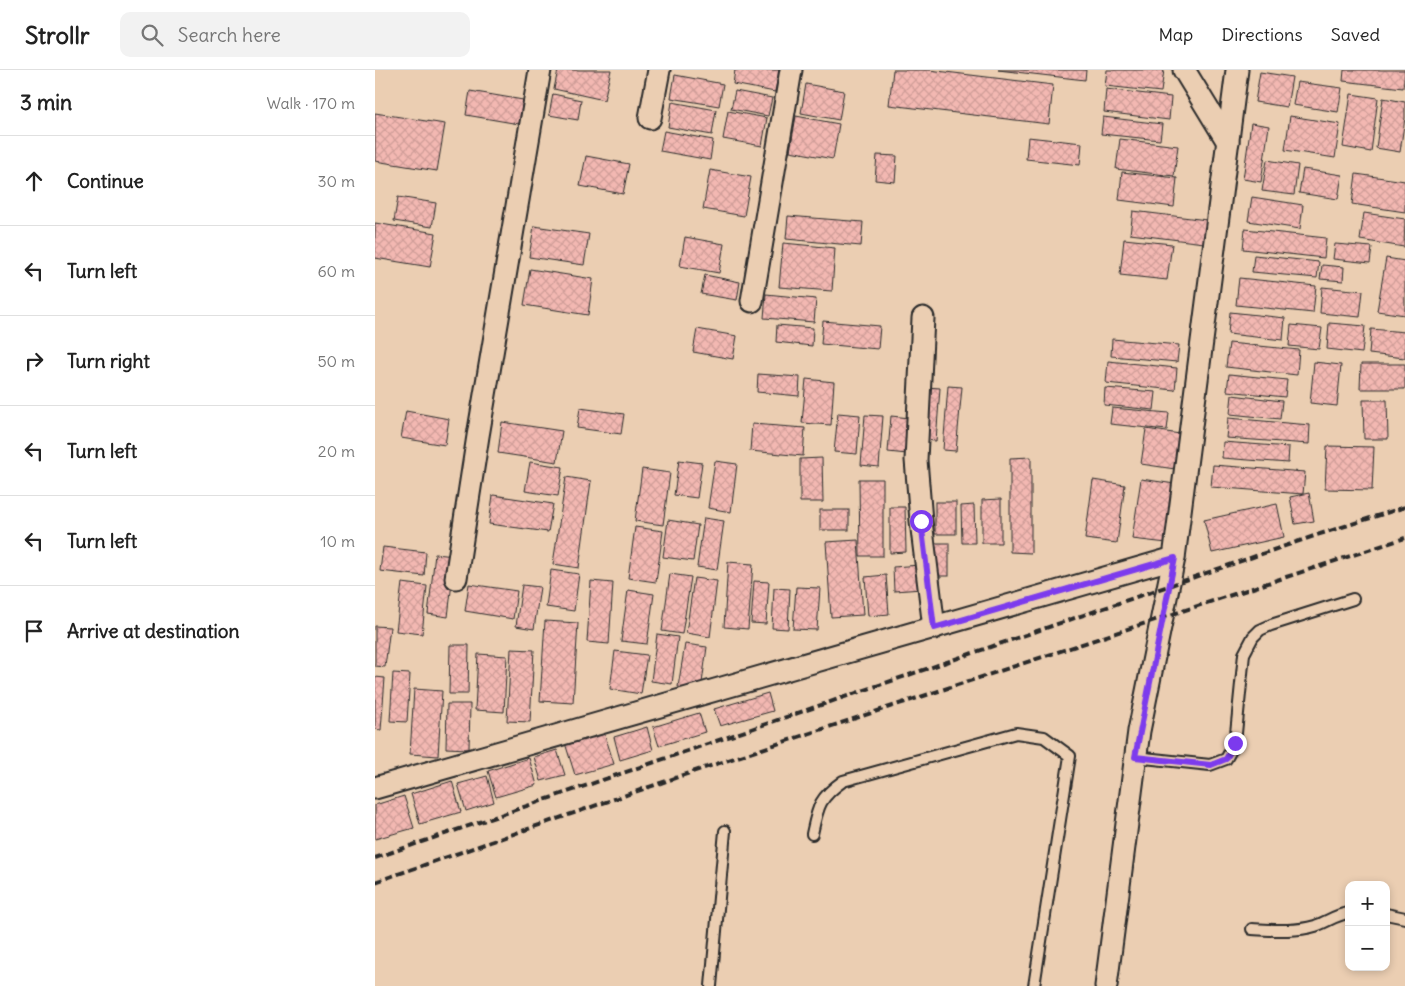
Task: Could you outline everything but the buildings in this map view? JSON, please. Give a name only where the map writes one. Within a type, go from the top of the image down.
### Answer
[{"type":"street","points":[[456,578],[477,436],[540,70]]},
{"type":"street","points":[[650,118],[659,70]]},
{"type":"street","points":[[752,301],[791,70]]},
{"type":"street","points":[[1184,70],[1228,142]]},
{"type":"street","points":[[1106,986],[1135,757],[1175,558],[1237,70]]},
{"type":"street","points":[[923,318],[917,460],[921,521],[934,628]]},
{"type":"street","points":[[375,788],[1175,558]]},
{"type":"lane","points":[[1135,757],[1211,765],[1226,759],[1235,743],[1244,654],[1253,637],[1260,630],[1271,625],[1353,599]]},
{"type":"lane","points":[[812,834],[818,809],[828,792],[843,781],[1016,733],[1044,736],[1071,756],[1034,986]]},
{"type":"lane","points":[[711,986],[725,832]]},
{"type":"lane","points":[[1252,930],[1294,931],[1318,925],[1345,914]]},
{"type":"lane","points":[[1390,915],[1405,918]]},
{"type":"railway","points":[[375,858],[1317,535],[1405,507]]},
{"type":"railway","points":[[375,882],[701,769],[1405,538]]},
{"type":"route","points":[[921,521],[934,628],[1175,558],[1135,757],[1211,765],[1226,759],[1235,743]]}]
